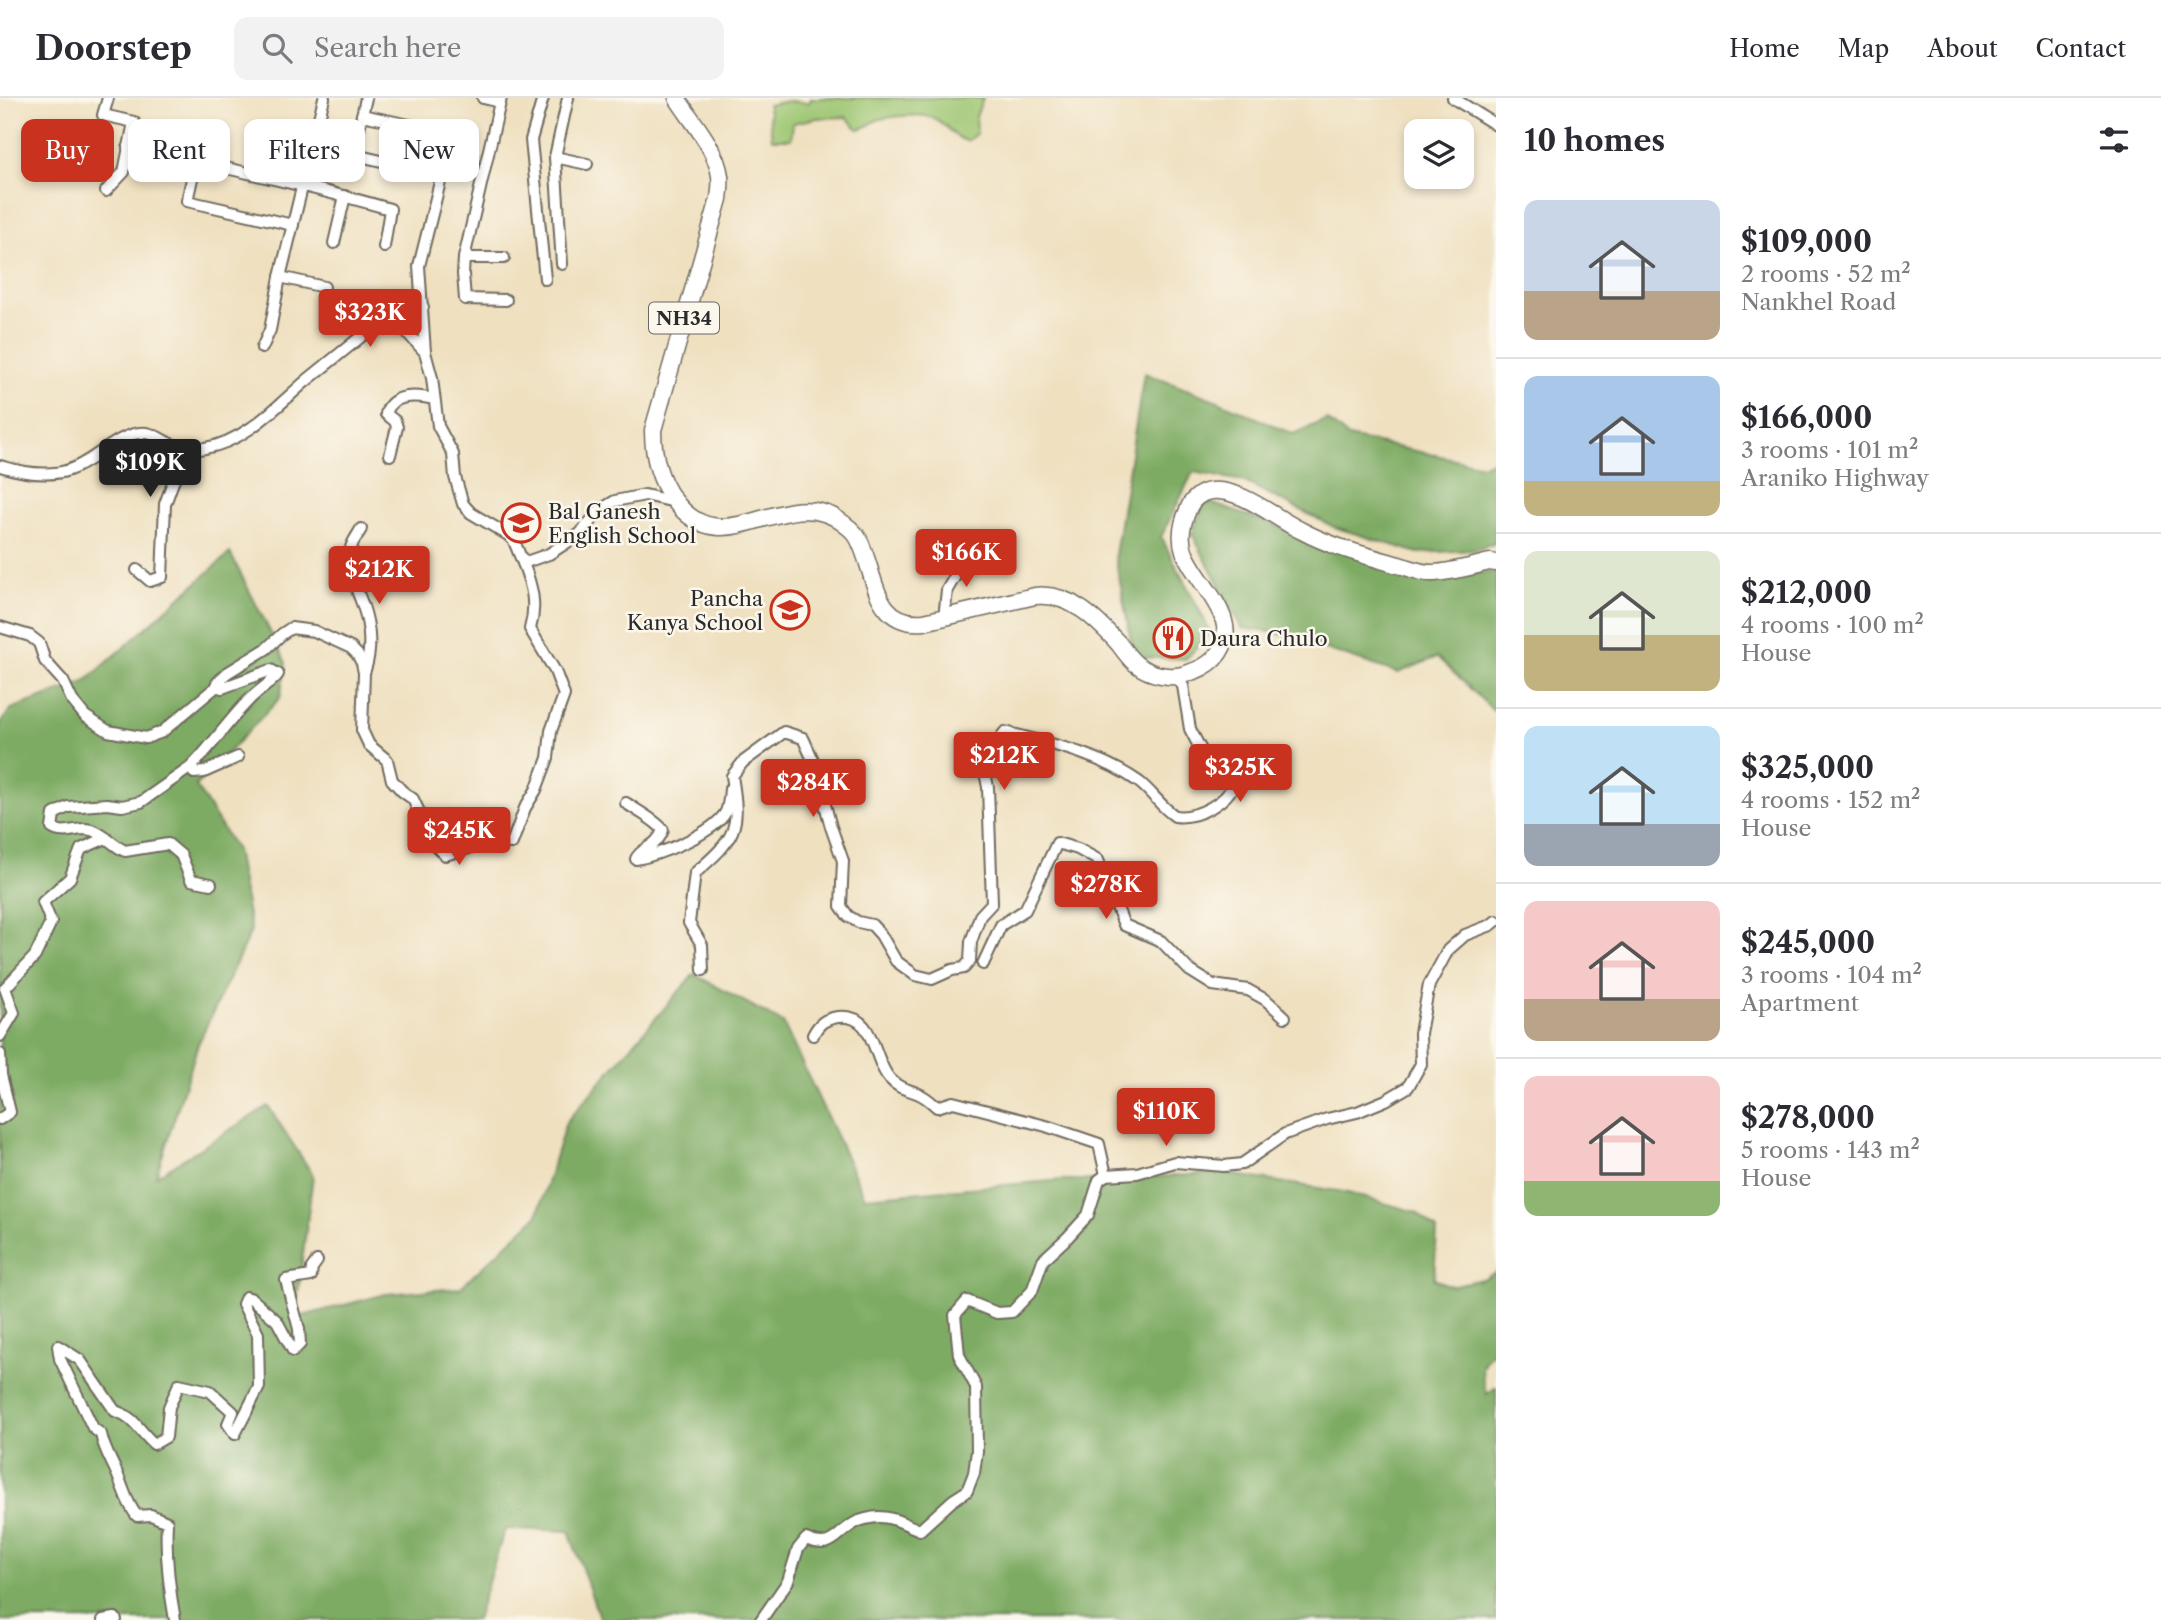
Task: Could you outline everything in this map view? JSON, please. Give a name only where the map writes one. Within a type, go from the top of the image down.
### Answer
[{"type":"highway","name":"NH34","points":[[677,98],[708,145],[721,179],[719,199],[653,430],[653,447],[659,473],[666,488],[690,519],[714,528],[728,528],[794,511],[829,515],[847,526],[858,538],[876,589],[891,614],[897,618],[909,622],[924,622],[1035,596],[1059,599],[1082,608],[1137,665],[1159,675],[1176,677]]},
{"type":"highway","points":[[1176,677],[1204,668],[1210,663],[1223,647],[1225,635],[1218,603],[1184,551],[1181,527],[1189,505],[1200,494],[1229,491],[1327,544],[1431,574],[1496,562]]},
{"type":"street","points":[[108,98],[103,115],[128,121]]},
{"type":"street","points":[[319,119],[324,98]]},
{"type":"street","points":[[361,119],[366,98]]},
{"type":"street","points":[[483,98],[500,100],[464,258],[465,299],[506,300]]},
{"type":"street","points":[[543,98],[531,140],[545,279]]},
{"type":"street","points":[[562,264],[555,157],[568,98]]},
{"type":"street","points":[[1453,98],[1496,125]]},
{"type":"street","points":[[362,115],[380,119]]},
{"type":"street","points":[[106,191],[124,172],[128,148]]},
{"type":"street","points":[[555,157],[587,164]]},
{"type":"street","points":[[230,169],[390,209],[384,247]]},
{"type":"street","points":[[191,182],[187,201],[293,225]]},
{"type":"street","points":[[262,348],[270,330],[280,277],[305,182]]},
{"type":"street","points":[[0,627],[30,636],[39,643],[45,661],[79,708],[96,723],[108,731],[146,738],[162,732],[217,687],[217,682],[227,673],[266,649],[291,628],[314,631],[351,648],[357,654],[364,673],[362,730],[369,745],[387,760],[392,780],[413,799],[434,844],[445,855],[489,842],[512,843],[548,758],[551,732],[564,695],[555,671],[530,629],[534,614],[532,590],[514,541],[471,513],[463,504],[455,477],[453,454],[438,426],[432,378],[425,352],[419,267],[439,182]]},
{"type":"street","points":[[334,243],[345,196]]},
{"type":"street","points":[[464,258],[504,258]]},
{"type":"street","points":[[280,277],[324,287]]},
{"type":"street","points":[[0,466],[31,472],[70,470],[116,442],[146,432],[175,447],[185,449],[222,444],[257,423],[373,327],[423,307]]},
{"type":"street","points":[[391,322],[403,328],[425,352]]},
{"type":"street","points":[[390,455],[397,427],[386,414],[387,409],[394,401],[406,397],[434,399]]},
{"type":"street","points":[[137,570],[150,581],[162,578],[165,504],[185,449]]},
{"type":"street","points":[[523,563],[550,554],[580,534],[600,510],[615,501],[645,495],[676,502]]},
{"type":"street","points":[[361,529],[351,547],[349,557],[368,632],[370,655],[364,673]]},
{"type":"street","points":[[944,618],[947,590],[968,554]]},
{"type":"street","points":[[211,884],[191,880],[181,855],[168,844],[124,851],[100,833],[86,829],[59,832],[52,828],[54,814],[68,807],[107,804],[122,806],[141,802],[191,767],[241,708],[278,674],[271,670],[222,688],[217,687]]},
{"type":"street","points":[[626,803],[646,818],[658,823],[663,830],[660,839],[636,859],[649,857],[711,828],[725,814],[732,776],[743,762],[784,732],[803,738],[813,760],[843,861],[841,906],[848,916],[858,922],[872,925],[881,935],[895,961],[915,975],[932,979],[964,968],[970,961],[971,942],[980,916],[992,903],[988,787],[984,768],[987,756],[1005,732],[1062,746],[1110,763],[1141,783],[1175,817],[1191,816],[1223,800],[1230,792],[1234,778],[1216,773],[1195,739],[1188,721],[1185,693],[1176,677]]},
{"type":"street","points":[[191,767],[194,773],[204,772],[238,757]]},
{"type":"street","points":[[703,970],[702,945],[689,923],[691,896],[695,873],[720,852],[731,836],[736,822],[732,776]]},
{"type":"street","points":[[0,1036],[14,1013],[5,988],[35,956],[51,922],[43,902],[70,878],[81,849],[106,838]]},
{"type":"street","points":[[983,964],[1001,925],[1025,910],[1057,843],[1078,849],[1098,860],[1124,925],[1161,941],[1189,970],[1213,985],[1248,990],[1266,1000],[1285,1017]]},
{"type":"street","points":[[761,1620],[788,1581],[797,1549],[806,1539],[818,1544],[832,1541],[855,1522],[877,1517],[895,1518],[920,1530],[967,1491],[974,1473],[977,1451],[976,1387],[959,1355],[955,1315],[967,1301],[997,1312],[1012,1311],[1032,1291],[1043,1260],[1088,1215],[1099,1181],[1106,1175],[1137,1173],[1175,1162],[1224,1166],[1242,1164],[1286,1134],[1327,1119],[1357,1112],[1408,1087],[1420,1064],[1420,1033],[1429,985],[1448,950],[1465,935],[1496,921]]},
{"type":"street","points":[[813,1035],[827,1018],[849,1016],[861,1022],[875,1044],[887,1077],[900,1088],[918,1094],[937,1107],[953,1102],[1046,1126],[1099,1144],[1106,1175]]},
{"type":"street","points":[[0,1054],[1,1075],[10,1112],[0,1119]]},
{"type":"street","points":[[175,1620],[165,1548],[167,1522],[151,1515],[137,1516],[130,1508],[116,1472],[103,1449],[101,1434],[93,1428],[60,1359],[58,1346],[79,1360],[115,1411],[129,1415],[154,1444],[166,1437],[169,1407],[179,1384],[210,1391],[233,1412],[228,1424],[235,1434],[258,1387],[258,1334],[243,1304],[246,1297],[277,1321],[293,1351],[300,1344],[299,1329],[286,1280],[311,1276],[317,1261]]},
{"type":"street","points":[[103,1620],[116,1620]]},
{"type":"green space","points":[[811,98],[983,98],[976,117],[977,133],[967,141],[934,118],[916,115],[881,119],[858,129],[846,117],[817,118],[793,123],[791,139],[772,139],[768,105],[788,101],[809,103]]},
{"type":"green space","points":[[1144,373],[1218,401],[1293,434],[1327,420],[1348,437],[1483,465],[1496,459],[1496,543],[1475,550],[1418,553],[1334,527],[1243,481],[1193,472],[1161,537],[1211,632],[1186,659],[1134,657],[1115,555]]},
{"type":"green space","points":[[1205,501],[1422,576],[1496,572],[1496,713],[1437,657],[1398,673],[1277,633],[1242,628],[1192,534]]},
{"type":"green space","points":[[230,553],[286,663],[280,698],[196,786],[236,850],[251,931],[198,1044],[156,1176],[268,1106],[313,1175],[295,1318],[386,1294],[460,1288],[537,1216],[566,1122],[694,974],[783,1023],[865,1197],[1063,1180],[1222,1173],[1344,1192],[1416,1212],[1437,1230],[1434,1279],[1451,1286],[1482,1279],[1496,1272],[1496,1348],[1482,1369],[1487,1394],[1496,1387],[1496,1620],[600,1620],[569,1531],[505,1529],[476,1620],[0,1620],[0,724],[11,709],[85,682]]},
{"type":"place","name":"Bal Ganesh English School","points":[[521,523]]},
{"type":"place","name":"Pancha Kanya School","points":[[790,610]]},
{"type":"place","name":"Daura Chulo","points":[[1173,638]]}]
